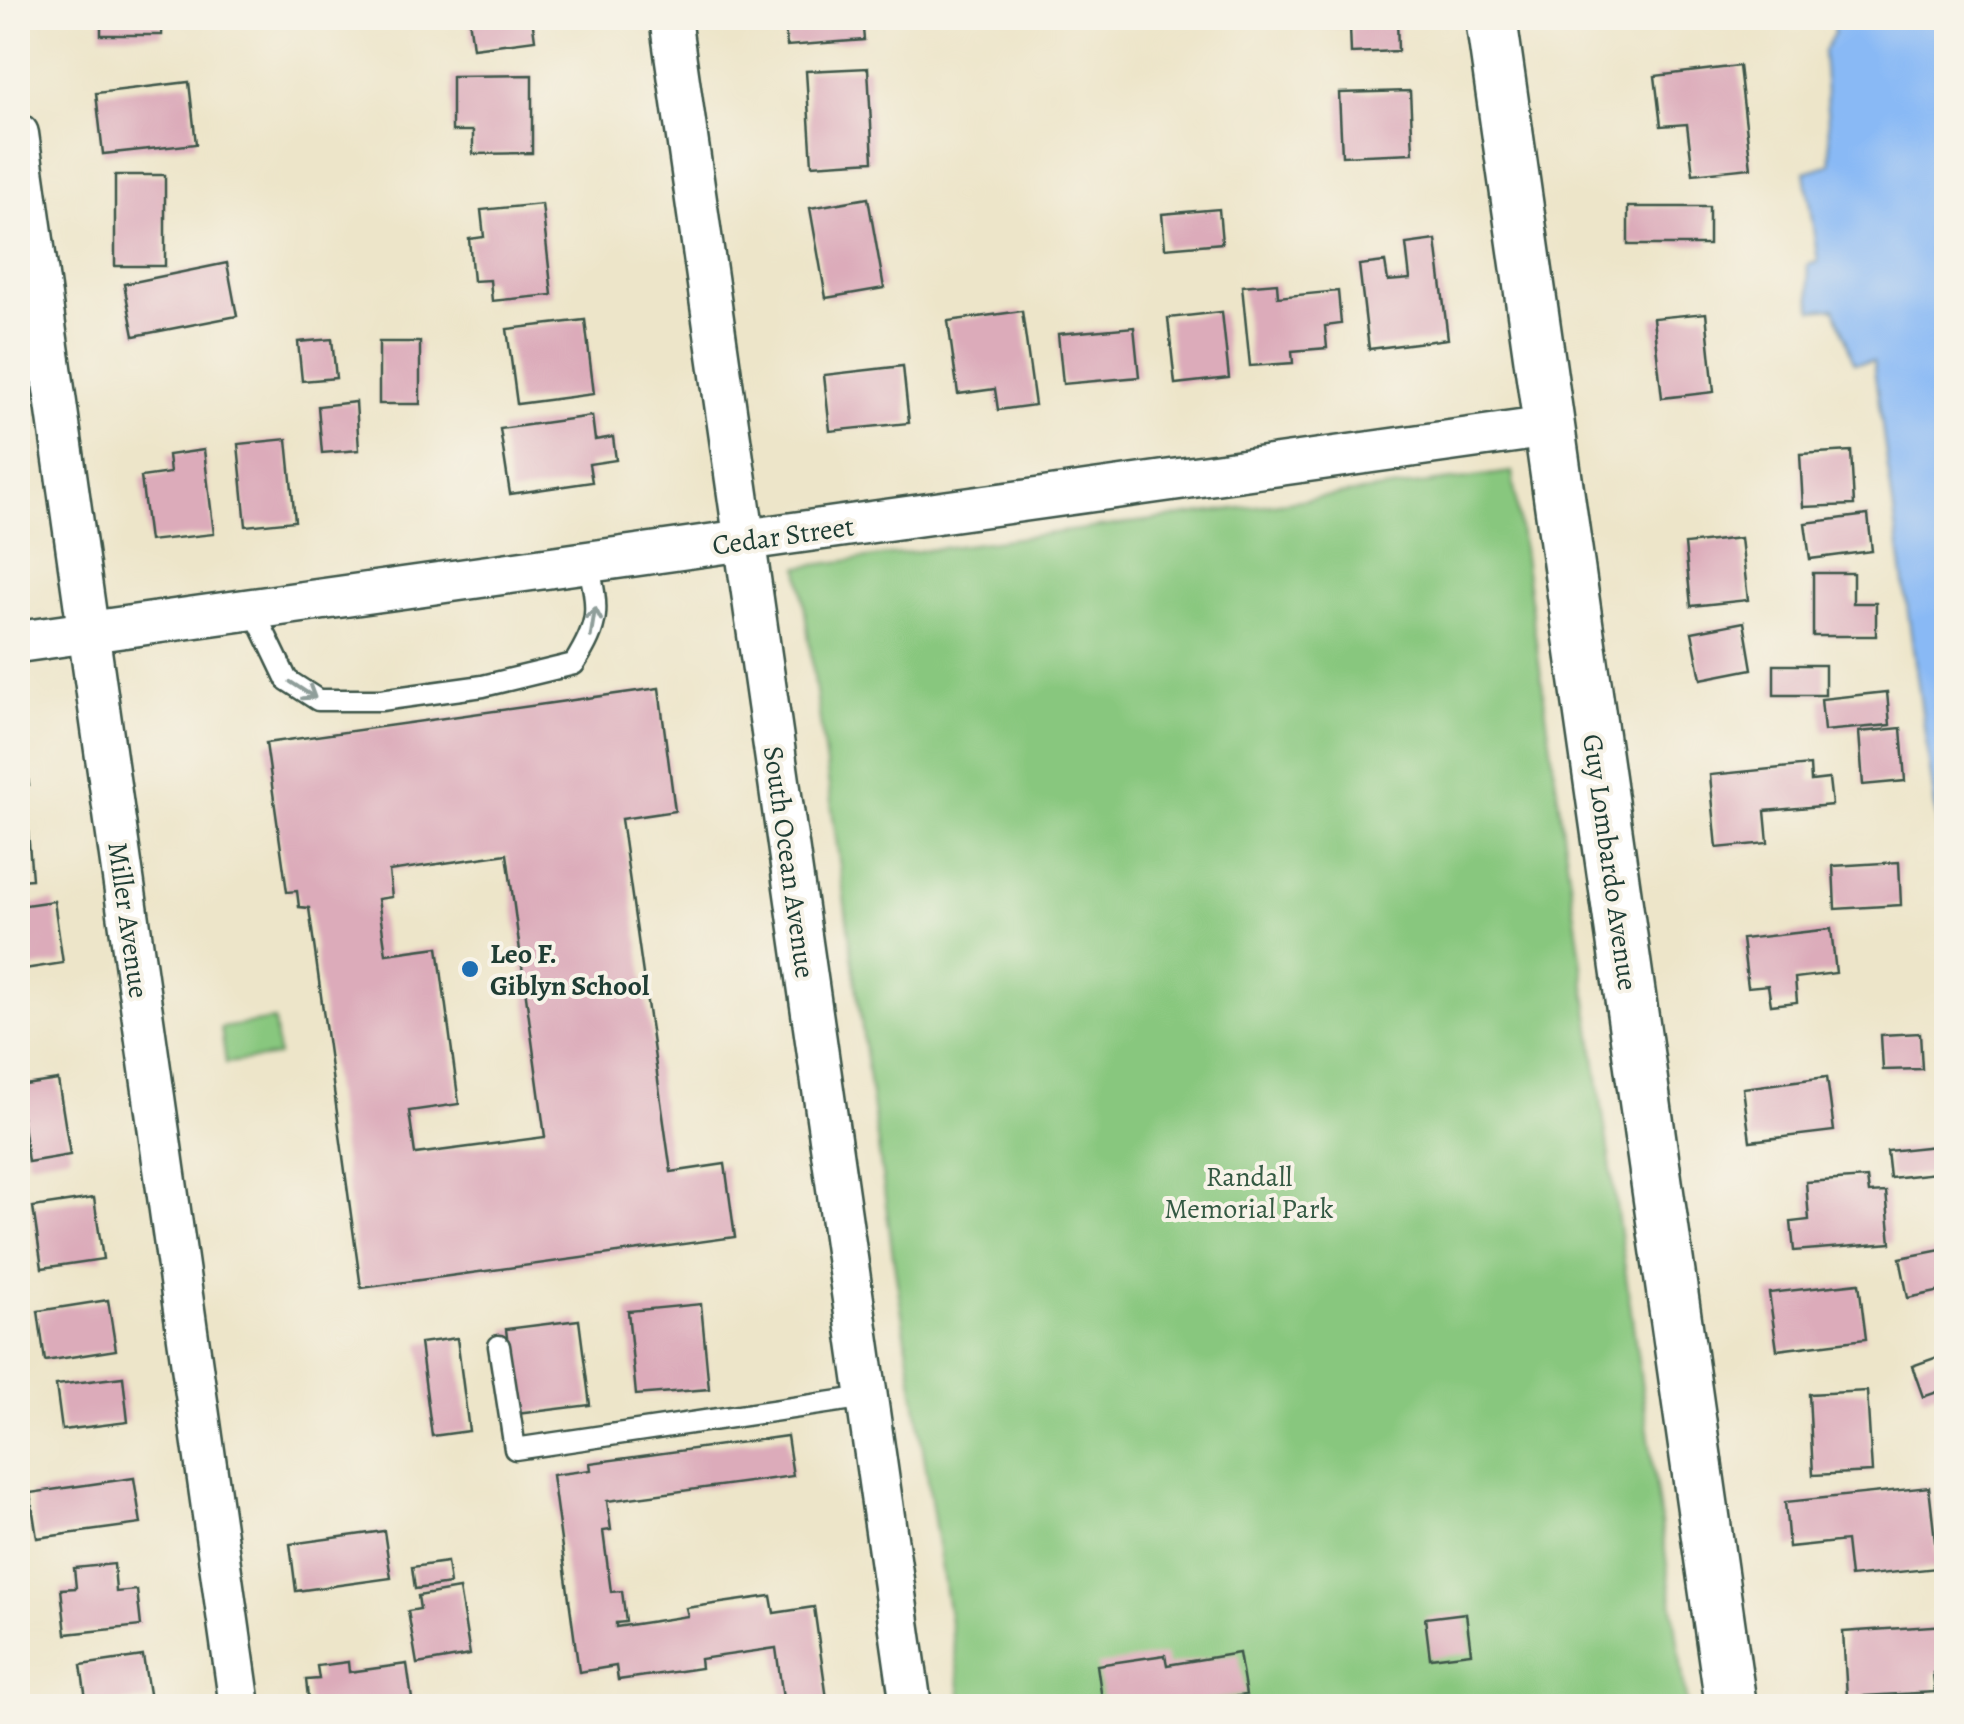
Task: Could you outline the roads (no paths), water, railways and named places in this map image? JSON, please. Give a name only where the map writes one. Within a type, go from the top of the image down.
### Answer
[{"type":"street","name":"South Ocean Avenue","points":[[670,18],[911,1706]]},
{"type":"street","name":"Guy Lombardo Avenue","points":[[1491,18],[1731,1706]]},
{"type":"street","name":"Miller Avenue","points":[[18,134],[240,1706]]},
{"type":"street","name":"Cedar Street","points":[[18,642],[1549,427]]},
{"type":"lane","points":[[253,610],[287,680],[318,700],[381,700],[483,686],[574,664],[593,634],[596,604],[588,563]]},
{"type":"lane","points":[[499,1346],[515,1449],[867,1397]]},
{"type":"water","points":[[1832,18],[1946,18],[1946,885],[1873,361],[1854,363],[1835,308],[1812,310],[1807,265],[1818,262],[1805,172],[1831,164],[1823,53],[1834,33]]},
{"type":"place","name":"Leo F. Giblyn School","points":[[470,969]]},
{"type":"park label","name":"Randall Memorial Park","points":[[1249,1192]]}]
